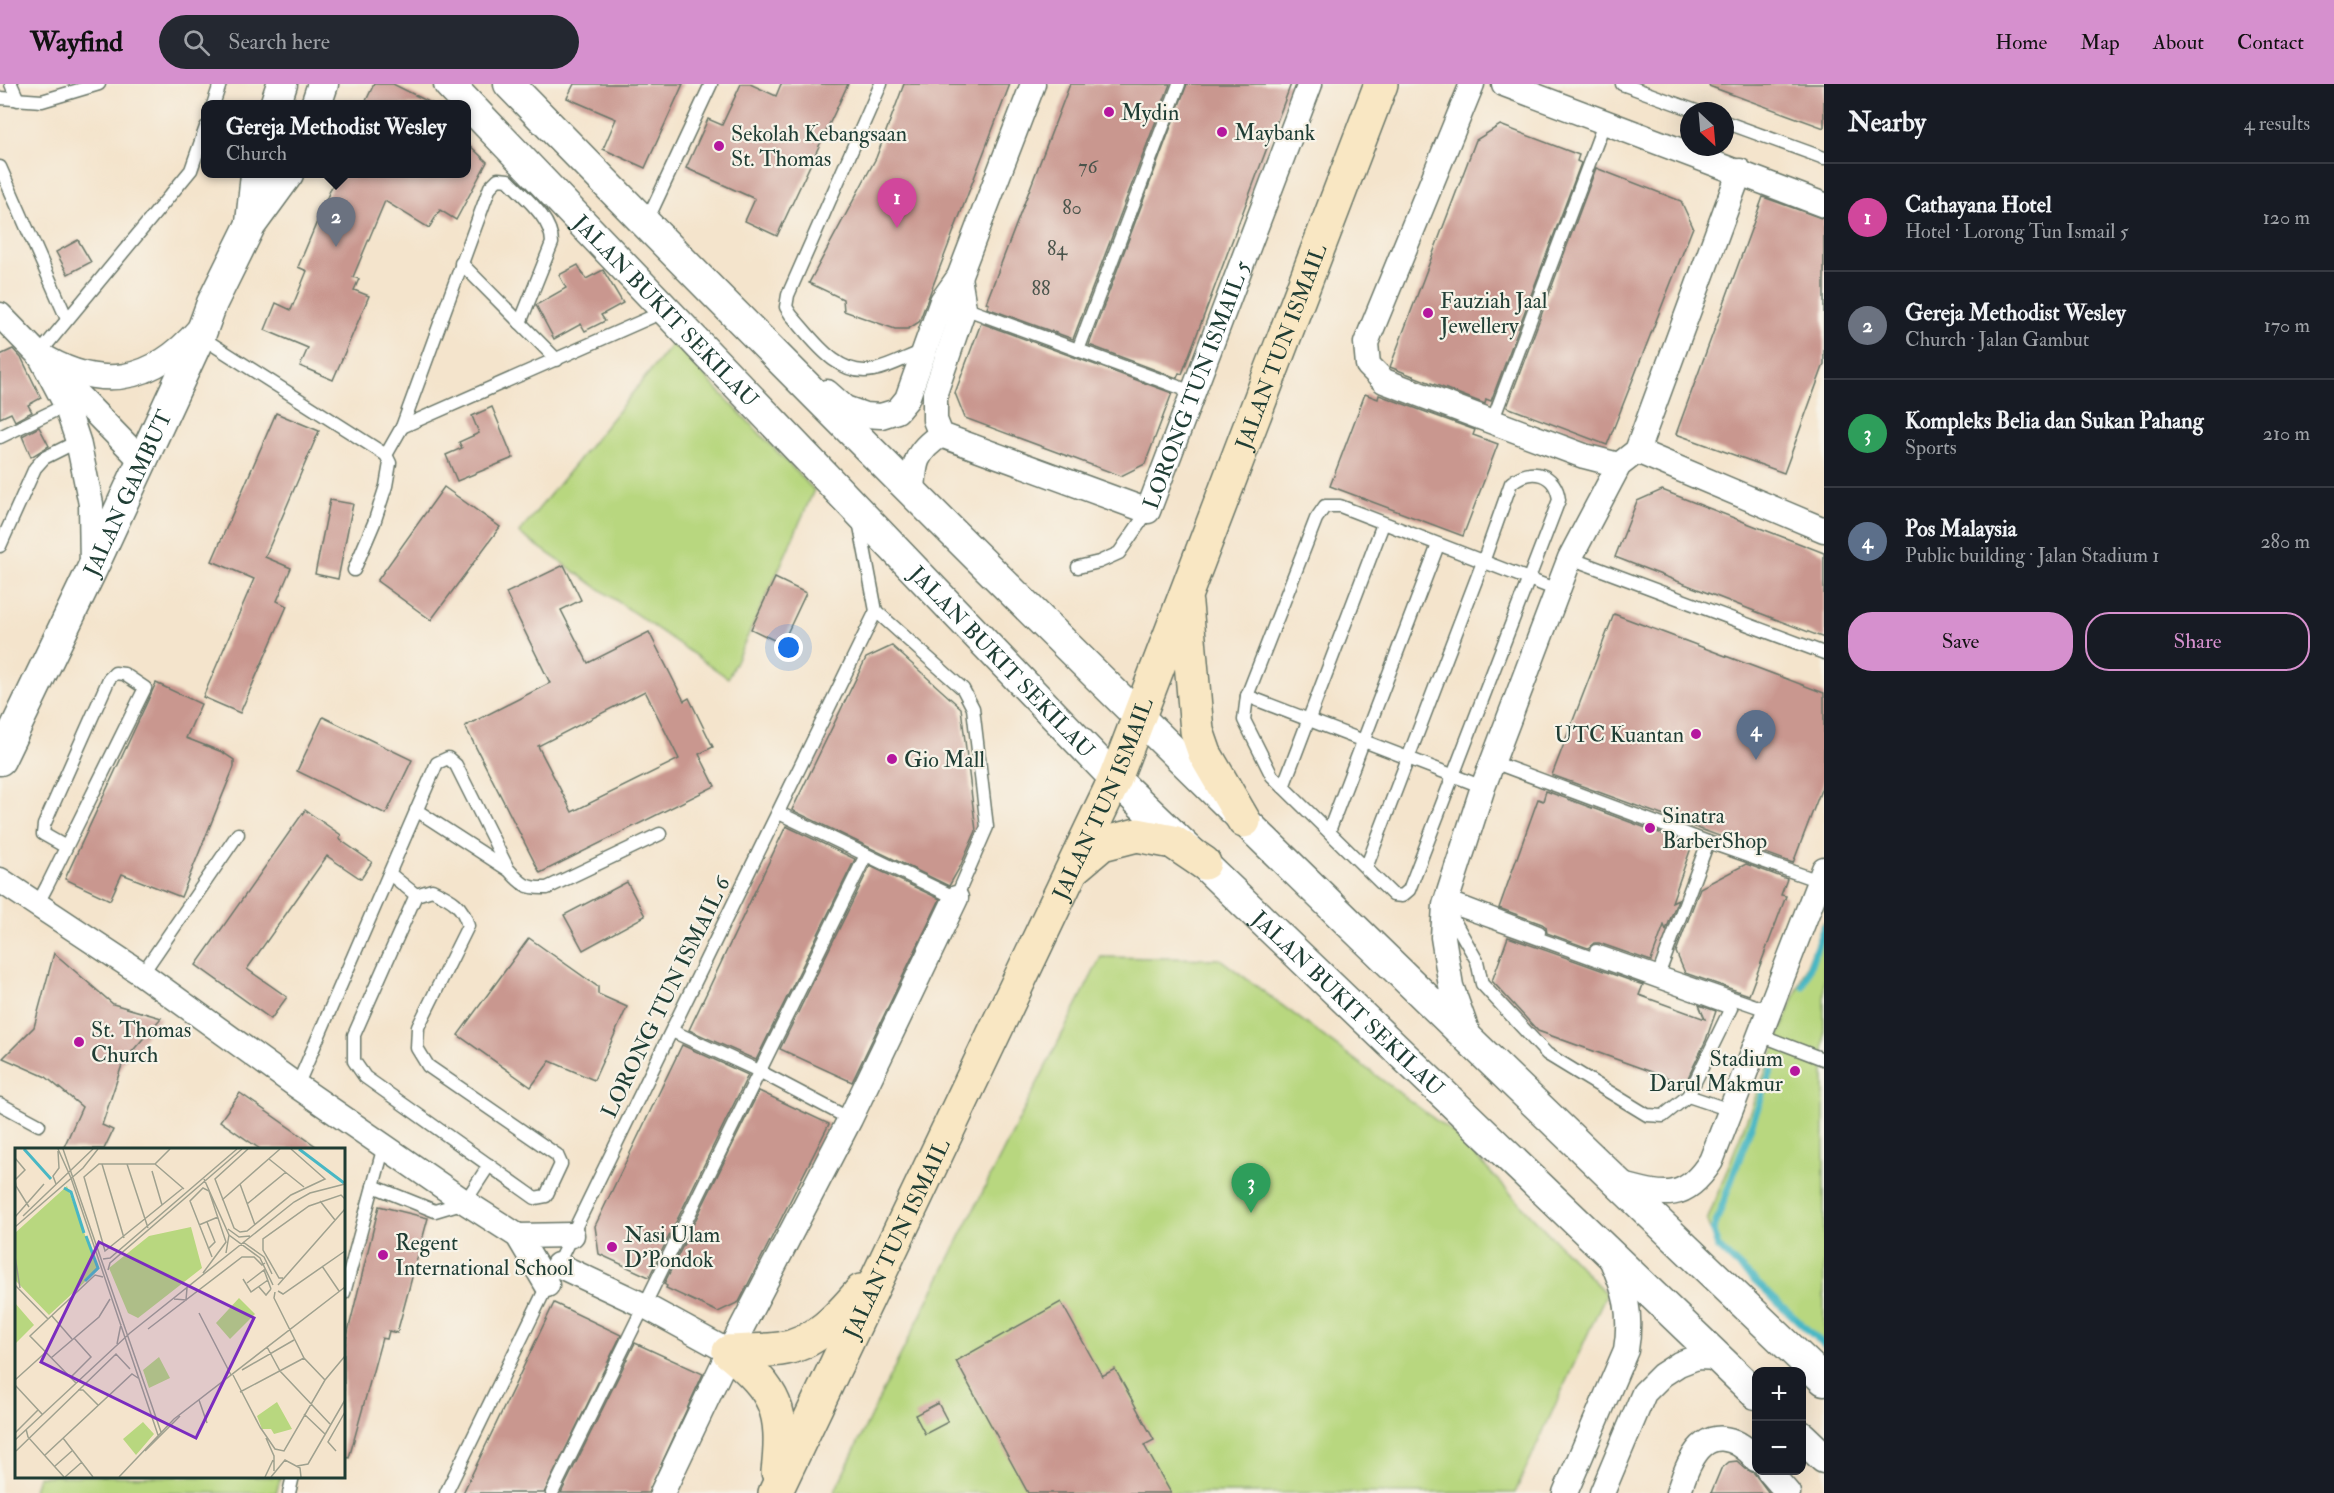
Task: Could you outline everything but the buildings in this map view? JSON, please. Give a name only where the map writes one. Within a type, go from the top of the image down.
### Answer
[{"type":"main road","name":"JALAN TUN ISMAIL","points":[[775,1492],[1115,779],[1381,84]]},
{"type":"main road","points":[[1186,597],[1197,732],[1205,754],[1244,821]]},
{"type":"main road","points":[[1074,868],[1102,844],[1137,835],[1173,843],[1204,863]]},
{"type":"main road","points":[[729,1352],[782,1349],[802,1343],[835,1321],[885,1262]]},
{"type":"main road","points":[[729,1352],[757,1374],[775,1403],[782,1439],[775,1492]]},
{"type":"street","points":[[277,100],[282,84]]},
{"type":"street","points":[[318,100],[323,84]]},
{"type":"street","name":"JALAN BUKIT SEKILAU","points":[[449,84],[464,100]]},
{"type":"street","name":"JALAN BUKIT SEKILAU","points":[[509,84],[913,495],[1472,1044],[1824,1380]]},
{"type":"street","points":[[792,372],[814,380],[845,408],[865,415],[881,416],[897,411],[907,399],[942,301],[960,277],[1033,84]]},
{"type":"street","name":"LORONG TUN ISMAIL 5","points":[[941,435],[1148,511],[1310,84]]},
{"type":"street","points":[[1472,84],[1365,343],[1368,365],[1384,381],[1584,456],[1628,458],[1824,530]]},
{"type":"street","points":[[1519,87],[1824,205]]},
{"type":"street","name":"JALAN BUKIT SEKILAU","points":[[471,107],[1115,779],[1752,1390]]},
{"type":"street","points":[[1472,1044],[1450,986],[1443,937],[1447,901],[1483,787],[1557,590],[1570,558],[1628,458],[1740,171]]},
{"type":"street","name":"JALAN GAMBUT","points":[[250,226],[256,178]]},
{"type":"street","name":"JALAN GAMBUT","points":[[0,760],[92,569],[200,336],[212,303],[250,226],[285,178]]},
{"type":"street","points":[[913,495],[914,469],[919,453],[928,443],[941,435],[935,420],[935,393],[964,308],[960,277]]},
{"type":"street","points":[[39,354],[62,368],[87,376],[113,377],[139,373],[163,363],[183,347],[201,327],[212,303]]},
{"type":"street","points":[[0,315],[142,461]]},
{"type":"street","points":[[39,354],[66,405],[78,441],[91,504],[92,569]]},
{"type":"street","points":[[1617,1183],[1663,1194],[1689,1188],[1702,1176],[1711,1161],[1822,875]]},
{"type":"street","points":[[0,880],[142,974],[297,1086],[518,1236],[552,1275],[643,1305],[729,1352]]},
{"type":"street","points":[[662,1493],[729,1352],[850,1119],[956,898]]},
{"type":"street","points":[[518,1236],[572,1235]]},
{"type":"street","points":[[1565,1493],[1626,1350],[1630,1327],[1620,1280],[1606,1250]]},
{"type":"street","points":[[1602,1493],[1644,1393],[1662,1375],[1679,1364],[1697,1357],[1719,1358]]},
{"type":"street","points":[[1678,1493],[1691,1460],[1702,1446],[1714,1440],[1731,1438],[1745,1446],[1752,1454]]},
{"type":"street","points":[[1806,1441],[1824,1458]]},
{"type":"street","points":[[1772,1475],[1788,1493]]},
{"type":"lane","points":[[11,84],[18,100]]},
{"type":"lane","points":[[0,98],[42,101],[99,84]]},
{"type":"lane","points":[[215,100],[220,84]]},
{"type":"lane","points":[[646,224],[711,84]]},
{"type":"lane","points":[[881,84],[788,295],[786,307],[835,363],[853,369],[872,371],[924,351]]},
{"type":"lane","points":[[1078,350],[1179,84]]},
{"type":"lane","points":[[1622,84],[1680,105]]},
{"type":"lane","points":[[1492,422],[1605,121]]},
{"type":"lane","points":[[1734,125],[1824,158]]},
{"type":"lane","points":[[39,354],[191,170],[201,141]]},
{"type":"lane","points":[[0,167],[67,319]]},
{"type":"lane","points":[[386,455],[402,427],[490,188],[498,179],[508,180],[546,222],[552,233],[552,243],[520,323]]},
{"type":"lane","points":[[461,263],[557,360]]},
{"type":"lane","points":[[964,308],[1192,392]]},
{"type":"lane","points":[[402,427],[666,311]]},
{"type":"lane","points":[[200,336],[386,455],[390,463],[386,486],[374,523],[354,570]]},
{"type":"lane","points":[[0,437],[66,405]]},
{"type":"lane","points":[[0,546],[35,468],[44,458],[78,441]]},
{"type":"lane","points":[[1366,867],[1483,562],[1511,483],[1530,472],[1548,478],[1557,487],[1558,500],[1529,580],[1409,890],[1402,896],[1393,896],[1272,776],[1244,720],[1247,696],[1316,519],[1325,507],[1340,506],[1383,524],[1483,562],[1529,580],[1557,590]]},
{"type":"lane","points":[[779,813],[956,898],[987,827],[973,708],[963,689],[876,611],[857,510]]},
{"type":"lane","points":[[1078,567],[1099,562],[1119,553],[1148,511]]},
{"type":"lane","points":[[1282,787],[1383,524]]},
{"type":"lane","points":[[1329,831],[1438,545]]},
{"type":"lane","points":[[1570,558],[1824,653]]},
{"type":"lane","name":"LORONG TUN ISMAIL 6","points":[[446,1493],[876,611]]},
{"type":"lane","points":[[37,905],[66,847],[145,688],[124,674],[115,673],[109,679],[44,825],[43,834],[66,847]]},
{"type":"lane","points":[[1247,696],[1483,787]]},
{"type":"lane","points":[[297,1086],[437,763],[448,758],[456,765],[508,869],[519,882],[533,889],[547,888],[660,834]]},
{"type":"lane","points":[[1493,762],[1708,842],[1822,875]]},
{"type":"lane","points":[[416,810],[508,869]]},
{"type":"lane","points":[[142,974],[238,834]]},
{"type":"lane","points":[[1659,973],[1708,842]]},
{"type":"lane","points":[[552,1493],[866,855]]},
{"type":"lane","points":[[390,874],[416,895]]},
{"type":"lane","points":[[432,890],[447,897],[464,911],[468,926],[418,1027],[417,1048],[428,1066],[557,1155],[561,1164],[546,1196],[535,1198],[489,1165],[366,1077],[354,1061],[354,1035],[416,895],[432,890]]},
{"type":"lane","points":[[1447,901],[1770,1011]]},
{"type":"lane","points":[[1447,901],[1731,1008],[1688,1096],[1663,1116],[1647,1115],[1547,1054],[1482,984],[1477,961],[1447,901]]},
{"type":"lane","points":[[672,1031],[759,1071],[850,1119]]},
{"type":"lane","points":[[1760,1035],[1824,1059]]},
{"type":"lane","points":[[1688,1096],[1730,1110]]},
{"type":"lane","points":[[0,1104],[39,1125]]},
{"type":"lane","points":[[345,1289],[384,1146]]},
{"type":"lane","points":[[372,1186],[435,1211],[465,1202],[489,1165]]},
{"type":"lane","points":[[289,1493],[293,1478]]},
{"type":"green space","points":[[673,343],[814,490],[728,678],[519,533]]},
{"type":"green space","name":"Stadium Darul Makmur","points":[[1824,921],[1824,1348],[1713,1239],[1707,1221]]},
{"type":"green space","points":[[1101,957],[1220,959],[1453,1133],[1606,1294],[1515,1493],[834,1493],[888,1380]]},
{"type":"green space","points":[[37,1478],[281,1478],[276,1493],[33,1493]]},
{"type":"waterway","points":[[1803,986],[1824,927]]},
{"type":"waterway","points":[[1774,1063],[1713,1231],[1718,1247],[1824,1345]]},
{"type":"place","name":"Mydin","points":[[1109,112]]},
{"type":"place","name":"Maybank","points":[[1222,132]]},
{"type":"place","name":"Sekolah Kebangsaan St. Thomas","points":[[719,146]]},
{"type":"place","name":"Cathayana Hotel","points":[[897,228]]},
{"type":"place","name":"Gereja Methodist Wesley","points":[[336,247]]},
{"type":"place","name":"Fauziah Jaal Jewellery","points":[[1428,313]]},
{"type":"place","name":"UTC Kuantan","points":[[1696,734]]},
{"type":"place","name":"Gio Mall","points":[[892,759]]},
{"type":"place","name":"Pos Malaysia","points":[[1756,760]]},
{"type":"place","name":"Sinatra BarberShop","points":[[1650,828]]},
{"type":"place","name":"St. Thomas Church","points":[[79,1042]]},
{"type":"place","name":"Stadium Darul Makmur","points":[[1795,1071]]},
{"type":"place","name":"Kompleks Belia dan Sukan Pahang","points":[[1251,1213]]},
{"type":"place","name":"Nasi Ulam D'Pondok","points":[[612,1247]]},
{"type":"place","name":"Regent International School","points":[[383,1255]]}]
